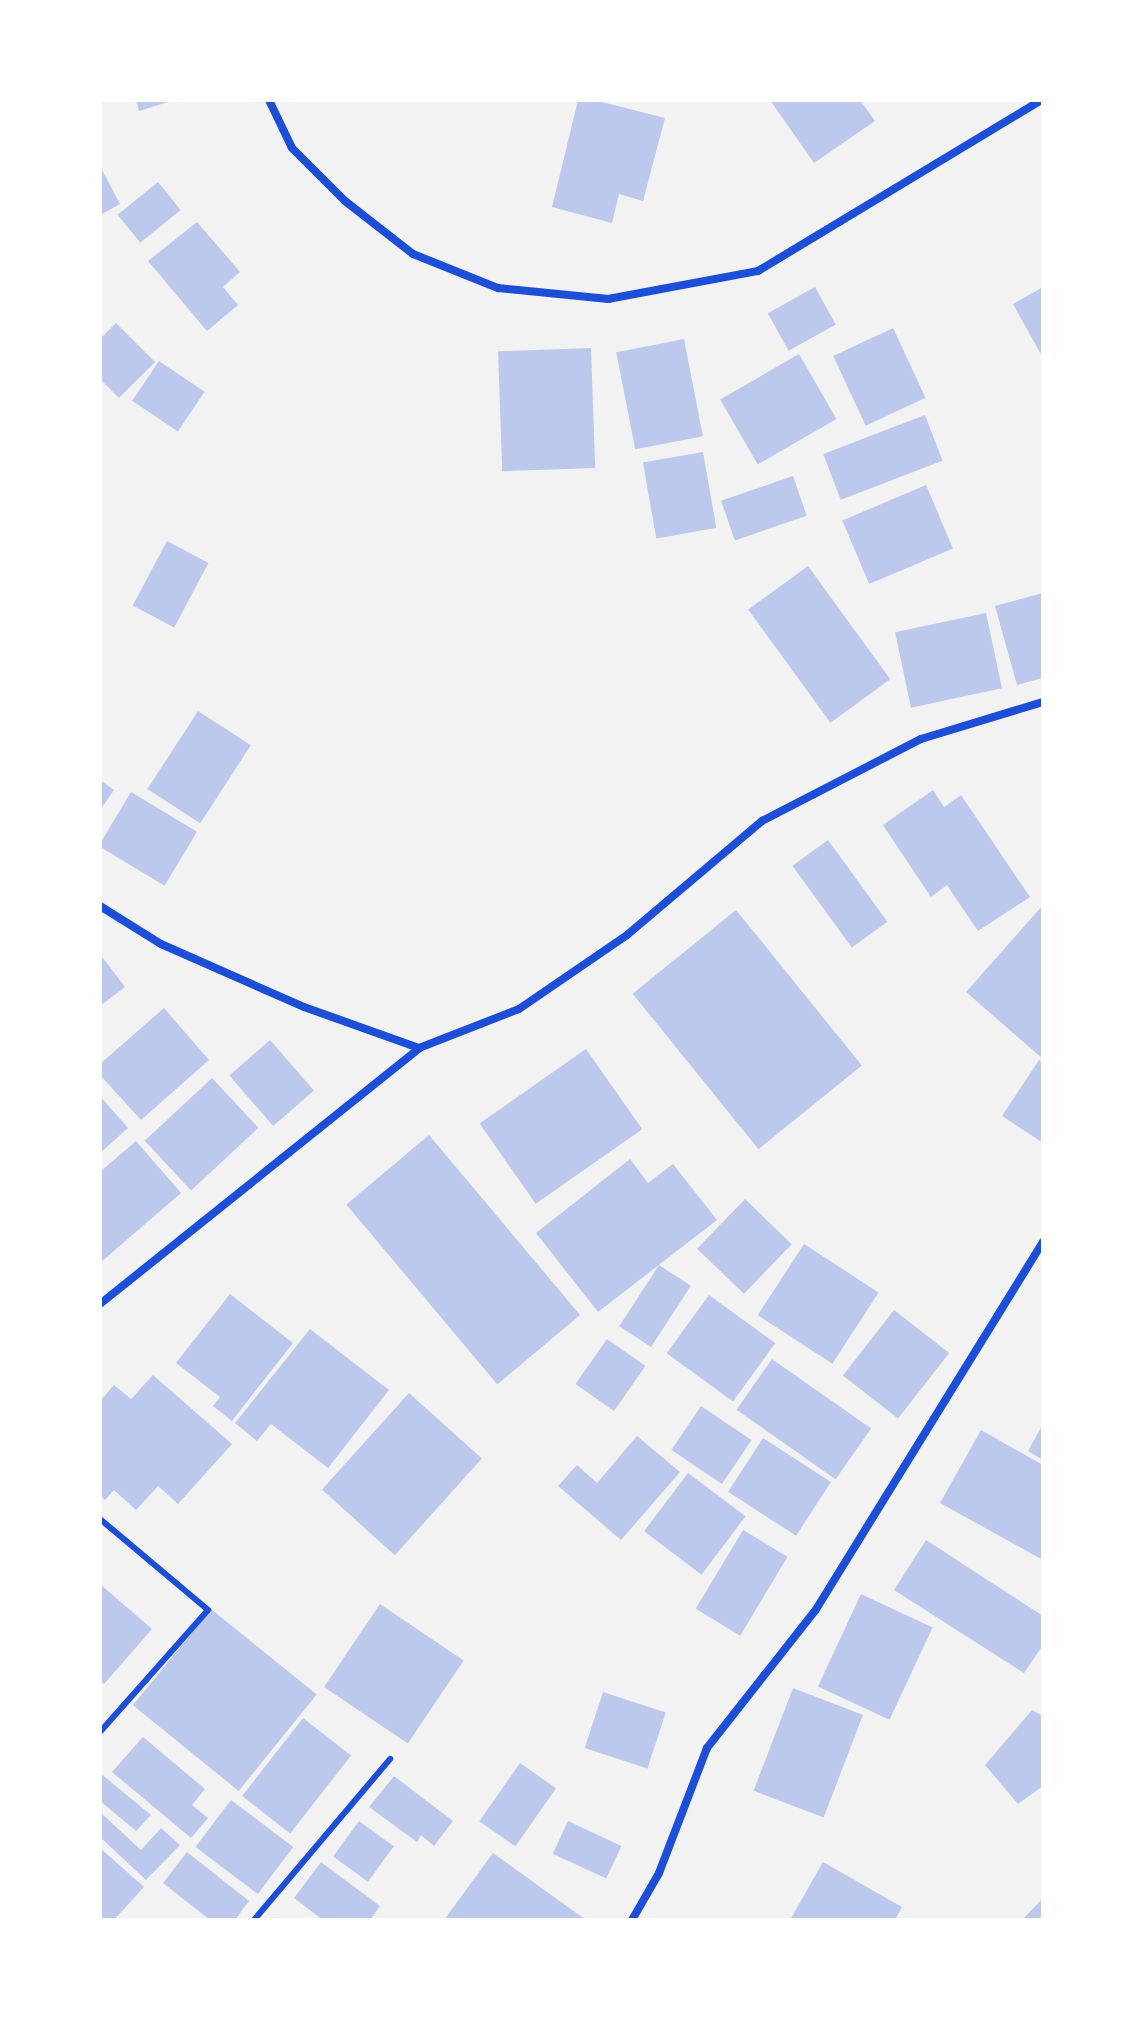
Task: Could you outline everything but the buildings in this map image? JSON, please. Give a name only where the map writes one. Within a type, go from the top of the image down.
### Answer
[{"type":"street","points":[[269,100],[292,148],[345,201],[413,254],[498,288],[608,299],[758,271],[1042,100]]},
{"type":"street","points":[[100,1304],[419,1048],[519,1009],[627,935],[762,821],[921,739],[1043,702]]},
{"type":"street","points":[[100,906],[161,944],[289,1001],[419,1048]]},
{"type":"street","points":[[632,1920],[659,1873],[707,1748],[815,1611],[1043,1242]]},
{"type":"lane","points":[[100,1519],[208,1610],[100,1732]]},
{"type":"lane","points":[[254,1920],[390,1759]]}]
